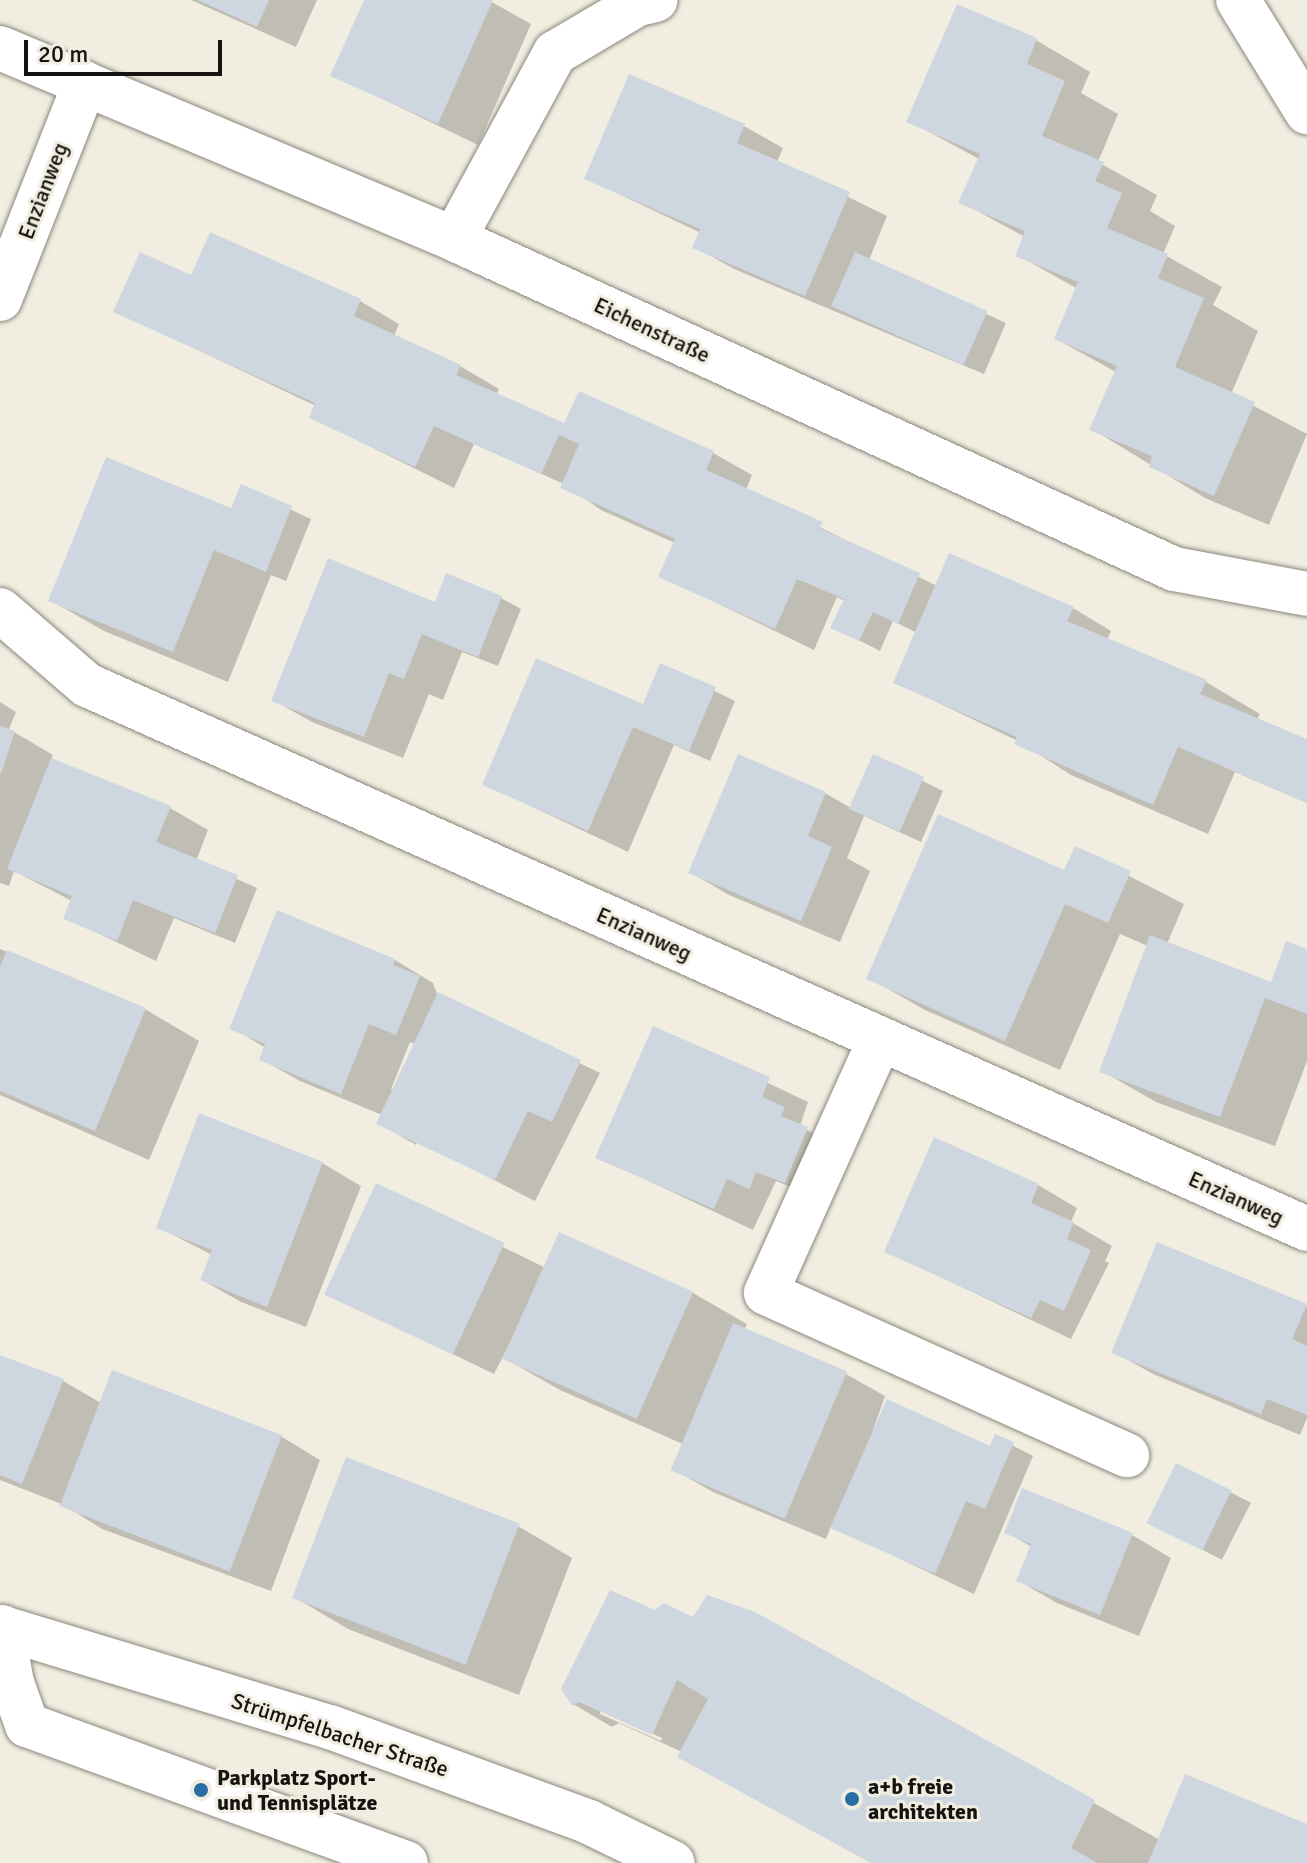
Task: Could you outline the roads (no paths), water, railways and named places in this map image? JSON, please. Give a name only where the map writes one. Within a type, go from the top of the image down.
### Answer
[{"type":"street","points":[[454,239],[555,53],[638,4],[656,0]]},
{"type":"street","points":[[1238,0],[1307,112]]},
{"type":"street","name":"Eichenstraße","points":[[0,48],[454,239],[1174,569],[1307,594]]},
{"type":"street","name":"Enzianweg","points":[[0,299],[85,83]]},
{"type":"street","name":"Enzianweg","points":[[0,610],[87,685],[1307,1229]]},
{"type":"street","points":[[880,1039],[766,1293],[1127,1455]]},
{"type":"street","points":[[1,1627],[12,1683],[27,1725],[406,1863]]},
{"type":"street","name":"Strümpfelbacher Straße","points":[[1,1627],[330,1727],[589,1822],[673,1863]]},
{"type":"place","name":"Parkplatz Sport- und Tennisplätze","points":[[201,1790]]},
{"type":"place","name":"a+b freie architekten","points":[[852,1799]]}]
